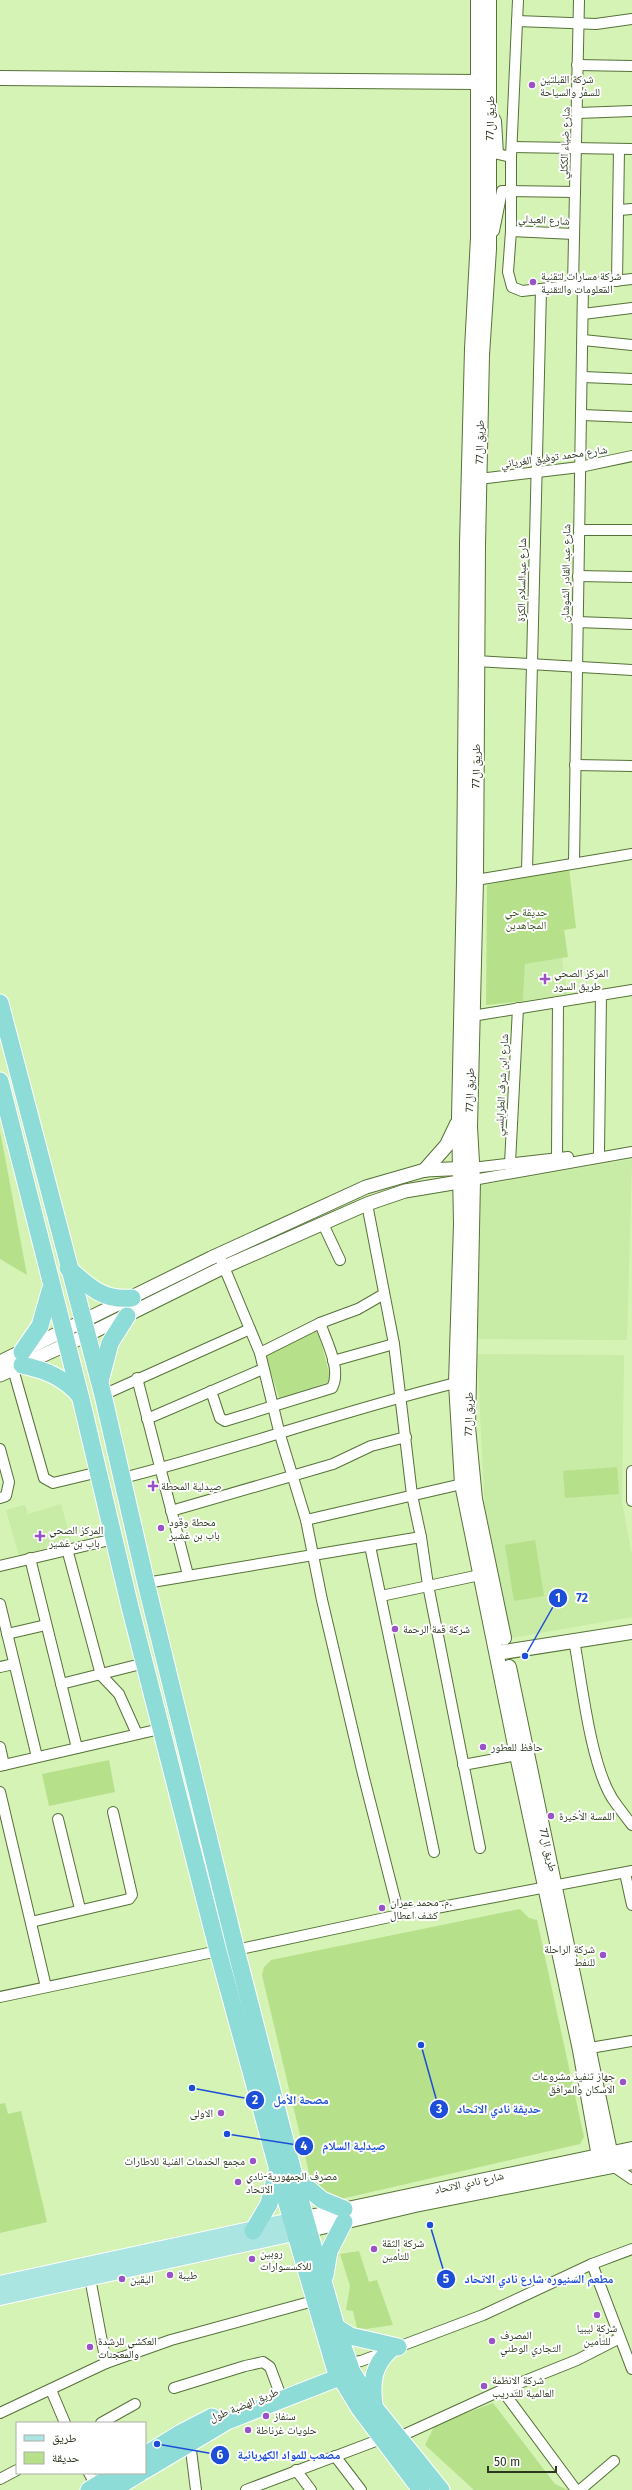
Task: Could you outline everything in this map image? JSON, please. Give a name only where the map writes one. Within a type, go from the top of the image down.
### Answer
[{"type":"highway","points":[[0,1003],[26,1109],[101,1389],[123,1478],[146,1583],[236,1950],[296,2177],[301,2226],[316,2300],[381,2439],[421,2490]]},
{"type":"highway","points":[[0,1081],[50,1284],[81,1399],[160,1729],[218,1951],[278,2163],[301,2226],[325,2283],[347,2368],[374,2407],[441,2490]]},
{"type":"highway","points":[[68,1268],[100,1294],[116,1299],[132,1298]]},
{"type":"highway","points":[[50,1284],[48,1306],[40,1326],[19,1362],[49,1372],[62,1379],[81,1399]]},
{"type":"highway","points":[[101,1389],[110,1343],[127,1316]]},
{"type":"highway","points":[[253,2230],[265,2213],[273,2194],[278,2163]]},
{"type":"highway","points":[[296,2177],[317,2197],[344,2216],[329,2251],[325,2283]]},
{"type":"highway","points":[[336,2327],[350,2336],[395,2348]]},
{"type":"highway","points":[[374,2407],[372,2381],[375,2371],[381,2358],[395,2348]]},
{"type":"highway","name":"طريق الهضبة طول","points":[[146,2454],[204,2421],[279,2391],[347,2368]]},
{"type":"highway","name":"طريق الهضبة طول","points":[[146,2469],[227,2421],[347,2368]]},
{"type":"highway","points":[[96,2485],[115,2474]]},
{"type":"highway","points":[[96,2485],[136,2474]]},
{"type":"main road","name":"طريق ال77","points":[[478,0],[478,238],[472,348],[470,881],[472,1016],[470,1127],[467,1174],[469,1458],[502,1653],[552,1887],[590,2048],[606,2161]]},
{"type":"main road","name":"طريق ال77","points":[[470,881],[476,661],[472,544],[479,479],[482,355],[489,249],[489,0]]},
{"type":"main road","points":[[0,78],[478,82]]},
{"type":"main road","points":[[470,881],[459,1118],[467,1174],[456,1383],[462,1484],[480,1575],[502,1653],[517,1755],[552,1887],[580,2050],[606,2161]]},
{"type":"main road","points":[[425,1170],[447,1145],[459,1118]]},
{"type":"main road","points":[[502,1653],[574,1640],[632,1632]]},
{"type":"main road","name":"شارع نادي الاتحاد","points":[[301,2226],[606,2161],[632,2149]]},
{"type":"main road","name":"شارع نادي الاتحاد","points":[[606,2161],[632,2162]]},
{"type":"main road","points":[[0,2284],[253,2230],[301,2226]]},
{"type":"main road","points":[[0,2297],[90,2278],[301,2226]]},
{"type":"street","points":[[518,0],[511,157],[512,230],[508,272],[510,284],[517,290],[540,290],[632,279]]},
{"type":"street","name":"شارع ضياء الككلي","points":[[578,0],[578,112],[574,234],[578,286]]},
{"type":"street","points":[[517,21],[602,24],[632,19]]},
{"type":"street","points":[[577,65],[632,66]]},
{"type":"street","points":[[490,110],[496,121],[498,154],[511,157]]},
{"type":"street","points":[[578,112],[632,111]]},
{"type":"street","points":[[512,147],[632,149]]},
{"type":"street","points":[[617,281],[619,149]]},
{"type":"street","points":[[489,249],[500,193],[512,190],[575,192]]},
{"type":"street","points":[[619,210],[632,209]]},
{"type":"street","name":"شارع العبدلي","points":[[512,230],[574,234]]},
{"type":"street","name":"شارع عبد القادر الشوشان","points":[[574,862],[577,622],[583,377],[583,314],[578,286]]},
{"type":"street","name":"شارع عبدالسلام الكزة","points":[[527,871],[540,290]]},
{"type":"street","points":[[583,314],[632,308]]},
{"type":"street","points":[[583,340],[632,345]]},
{"type":"street","points":[[583,377],[632,379]]},
{"type":"street","points":[[582,415],[632,417]]},
{"type":"street","name":"شارع محمد توفيق الغرياني","points":[[479,479],[580,467],[632,456]]},
{"type":"street","points":[[579,530],[632,530]]},
{"type":"street","points":[[578,576],[632,577]]},
{"type":"street","points":[[577,622],[632,624]]},
{"type":"street","points":[[476,661],[632,670]]},
{"type":"street","points":[[575,765],[632,766]]},
{"type":"street","points":[[470,881],[574,862],[632,854]]},
{"type":"street","points":[[472,1016],[632,990]]},
{"type":"street","points":[[599,1153],[601,995]]},
{"type":"street","points":[[557,1158],[558,1002]]},
{"type":"street","name":"شارع ابن شرف الطرابلسي","points":[[510,1163],[518,1008]]},
{"type":"street","points":[[85,1329],[132,1298],[222,1261],[323,1224],[367,1204],[405,1190],[510,1163],[632,1149]]},
{"type":"street","points":[[0,1375],[19,1362],[65,1338],[85,1329],[127,1316],[222,1261],[366,1187],[425,1170],[467,1174],[632,1152]]},
{"type":"street","points":[[367,1204],[394,1344],[412,1495],[421,1537],[428,1586],[480,1848]]},
{"type":"street","points":[[323,1224],[340,1260]]},
{"type":"street","points":[[222,1261],[260,1353],[280,1435],[306,1520],[315,1556],[322,1600],[354,1737],[399,1916]]},
{"type":"street","points":[[260,1353],[320,1323],[358,1309],[384,1294]]},
{"type":"street","points":[[211,1391],[222,1420],[273,1407],[332,1388],[335,1379],[333,1361],[320,1323]]},
{"type":"street","points":[[101,1389],[137,1378],[250,1330]]},
{"type":"street","points":[[333,1361],[394,1344]]},
{"type":"street","points":[[0,1362],[19,1362]]},
{"type":"street","points":[[19,1362],[44,1478],[53,1483],[99,1472]]},
{"type":"street","points":[[147,1418],[263,1369]]},
{"type":"street","points":[[137,1378],[188,1575]]},
{"type":"street","points":[[123,1478],[280,1435],[401,1396],[456,1383]]},
{"type":"street","points":[[171,1511],[346,1460],[371,1446],[406,1437]]},
{"type":"street","points":[[0,1449],[8,1482],[6,1496],[0,1498]]},
{"type":"street","points":[[632,1471],[632,1502]]},
{"type":"street","points":[[306,1520],[462,1484]]},
{"type":"street","points":[[146,1583],[188,1575],[315,1556],[421,1537]]},
{"type":"street","points":[[0,1566],[114,1539]]},
{"type":"street","points":[[370,1546],[434,1852]]},
{"type":"street","points":[[67,1549],[101,1675],[119,1694],[137,1734]]},
{"type":"street","points":[[30,1558],[77,1748]]},
{"type":"street","points":[[381,1596],[480,1575]]},
{"type":"street","points":[[0,1604],[37,1757]]},
{"type":"street","points":[[7,1634],[46,1625]]},
{"type":"street","points":[[574,1640],[594,1744],[603,1778],[611,1797],[632,1825]]},
{"type":"street","points":[[61,1684],[145,1663]]},
{"type":"street","points":[[0,1667],[14,1664]]},
{"type":"street","points":[[0,1747],[2,1765],[160,1729]]},
{"type":"street","points":[[464,1765],[517,1755]]},
{"type":"street","points":[[0,1792],[46,1987]]},
{"type":"street","points":[[31,1922],[129,1899],[132,1895],[113,1812]]},
{"type":"street","points":[[58,1819],[80,1910]]},
{"type":"street","points":[[236,1950],[399,1916],[628,1872],[632,1905]]},
{"type":"street","points":[[0,1997],[218,1951]]},
{"type":"street","points":[[590,2048],[632,2041]]},
{"type":"street","points":[[606,2161],[632,2179]]},
{"type":"street","points":[[347,2368],[395,2348],[483,2315],[592,2264],[632,2249]]},
{"type":"street","points":[[592,2264],[618,2339],[632,2369]]},
{"type":"street","points":[[90,2278],[106,2363]]},
{"type":"street","points":[[0,2413],[106,2363],[171,2340],[316,2300]]},
{"type":"street","points":[[399,2437],[502,2390],[577,2360],[618,2339]]},
{"type":"street","points":[[174,2388],[245,2366],[263,2362],[270,2366],[279,2391]]},
{"type":"street","points":[[51,2390],[65,2422]]},
{"type":"street","points":[[502,2390],[576,2490]]},
{"type":"street","points":[[103,2422],[135,2404]]},
{"type":"street","points":[[246,2490],[381,2439]]},
{"type":"street","points":[[190,2442],[196,2490]]},
{"type":"street","points":[[335,2456],[361,2490]]},
{"type":"street","points":[[580,2490],[614,2461]]},
{"type":"street","points":[[296,2470],[311,2490]]},
{"type":"street","points":[[0,2479],[16,2471]]},
{"type":"shaded area","name":"المركز الصحي طريق السور","points":[[562,958],[567,994],[523,1001],[525,964]]},
{"type":"shaded area","points":[[632,1159],[627,1340],[475,1339],[478,1186]]},
{"type":"shaded area","points":[[477,1354],[624,1355],[622,1502],[632,1556],[632,1617],[511,1638],[485,1513]]},
{"type":"shaded area","points":[[61,1504],[71,1541],[19,1556],[6,1510],[25,1505],[28,1514]]},
{"type":"green space","name":"حديقة حي المجاهدين","points":[[569,868],[576,928],[564,930],[568,957],[525,964],[523,1001],[486,1005],[487,885]]},
{"type":"green space","points":[[0,1132],[1,1136],[27,1275],[0,1259]]},
{"type":"green space","points":[[317,1326],[331,1381],[280,1400],[265,1355]]},
{"type":"green space","points":[[617,1467],[619,1494],[565,1498],[563,1471]]},
{"type":"green space","points":[[535,1540],[544,1596],[514,1601],[505,1545]]},
{"type":"green space","points":[[109,1760],[115,1792],[49,1806],[42,1774]]},
{"type":"green space","points":[[520,1909],[529,1918],[537,1920],[584,2137],[580,2144],[341,2199],[316,2193],[310,2177],[262,1975],[264,1967],[271,1960]]},
{"type":"green space","points":[[5,2103],[8,2114],[21,2111],[47,2222],[0,2233],[0,2104]]},
{"type":"green space","points":[[359,2251],[369,2282],[377,2280],[393,2325],[366,2329],[357,2328],[353,2311],[346,2310],[350,2286],[340,2254]]},
{"type":"green space","points":[[493,2403],[555,2484],[568,2490],[474,2490],[425,2445],[435,2425]]},
{"type":"place","name":"شركة القبلتين للسفر والسياحة","points":[[532,85]]},
{"type":"place","name":"شركة مسارات لتقنية المعلومات والتقنية","points":[[533,282]]},
{"type":"place","name":"المركز الصحي طريق السور","points":[[545,979]]},
{"type":"place","name":"صيدلية المحطة","points":[[153,1486]]},
{"type":"place","name":"محطة وقود باب بن غشير","points":[[161,1528]]},
{"type":"place","name":"المركز الصحي باب بن غشير","points":[[40,1536]]},
{"type":"place","name":"شركة قمة الرحمة","points":[[395,1629]]},
{"type":"place","name":"72","points":[[525,1656]]},
{"type":"place","name":"حافظ للعطور","points":[[483,1747]]},
{"type":"place","name":"اللمسة الأخيرة","points":[[551,1816]]},
{"type":"place","name":"م. محمد عمران. كشف اعطال","points":[[382,1908]]},
{"type":"place","name":"شركة الراحلة للنفط","points":[[603,1955]]},
{"type":"place","name":"حديقة نادي الاتحاد","points":[[421,2045]]},
{"type":"place","name":"جهاز تنفيذ مشروعات الاسكان والمرافق","points":[[623,2082]]},
{"type":"place","name":"مصحة الأمل","points":[[192,2088]]},
{"type":"place","name":"الاولى","points":[[221,2113]]},
{"type":"place","name":"صيدلية السلام","points":[[227,2134]]},
{"type":"place","name":"مجمع الخدمات الفنية للاطارات","points":[[253,2161]]},
{"type":"place","name":"مصرف الجمهورية-نادي الاتحاد","points":[[238,2182]]},
{"type":"place","name":"مطعم السنيوره شارع نادي الاتحاد","points":[[430,2225]]},
{"type":"place","name":"شركة الثقة للتأمين","points":[[374,2249]]},
{"type":"place","name":"روبين للاكسسوارات","points":[[252,2259]]},
{"type":"place","name":"طيبة","points":[[170,2275]]},
{"type":"place","name":"اليقين","points":[[122,2279]]},
{"type":"place","name":"شركة ليبيا للتأمين","points":[[597,2315]]},
{"type":"place","name":"المصرف التجاري الوطني","points":[[492,2341]]},
{"type":"place","name":"العكشي للرشدة والمعجنات","points":[[90,2347]]},
{"type":"place","name":"شركة الانظمة العالمية للتدريب","points":[[484,2386]]},
{"type":"place","name":"سنفاز","points":[[266,2416]]},
{"type":"place","name":"حلويات غرناطة","points":[[248,2430]]},
{"type":"place","name":"مصعب للمواد الكهربائية","points":[[157,2444]]}]
